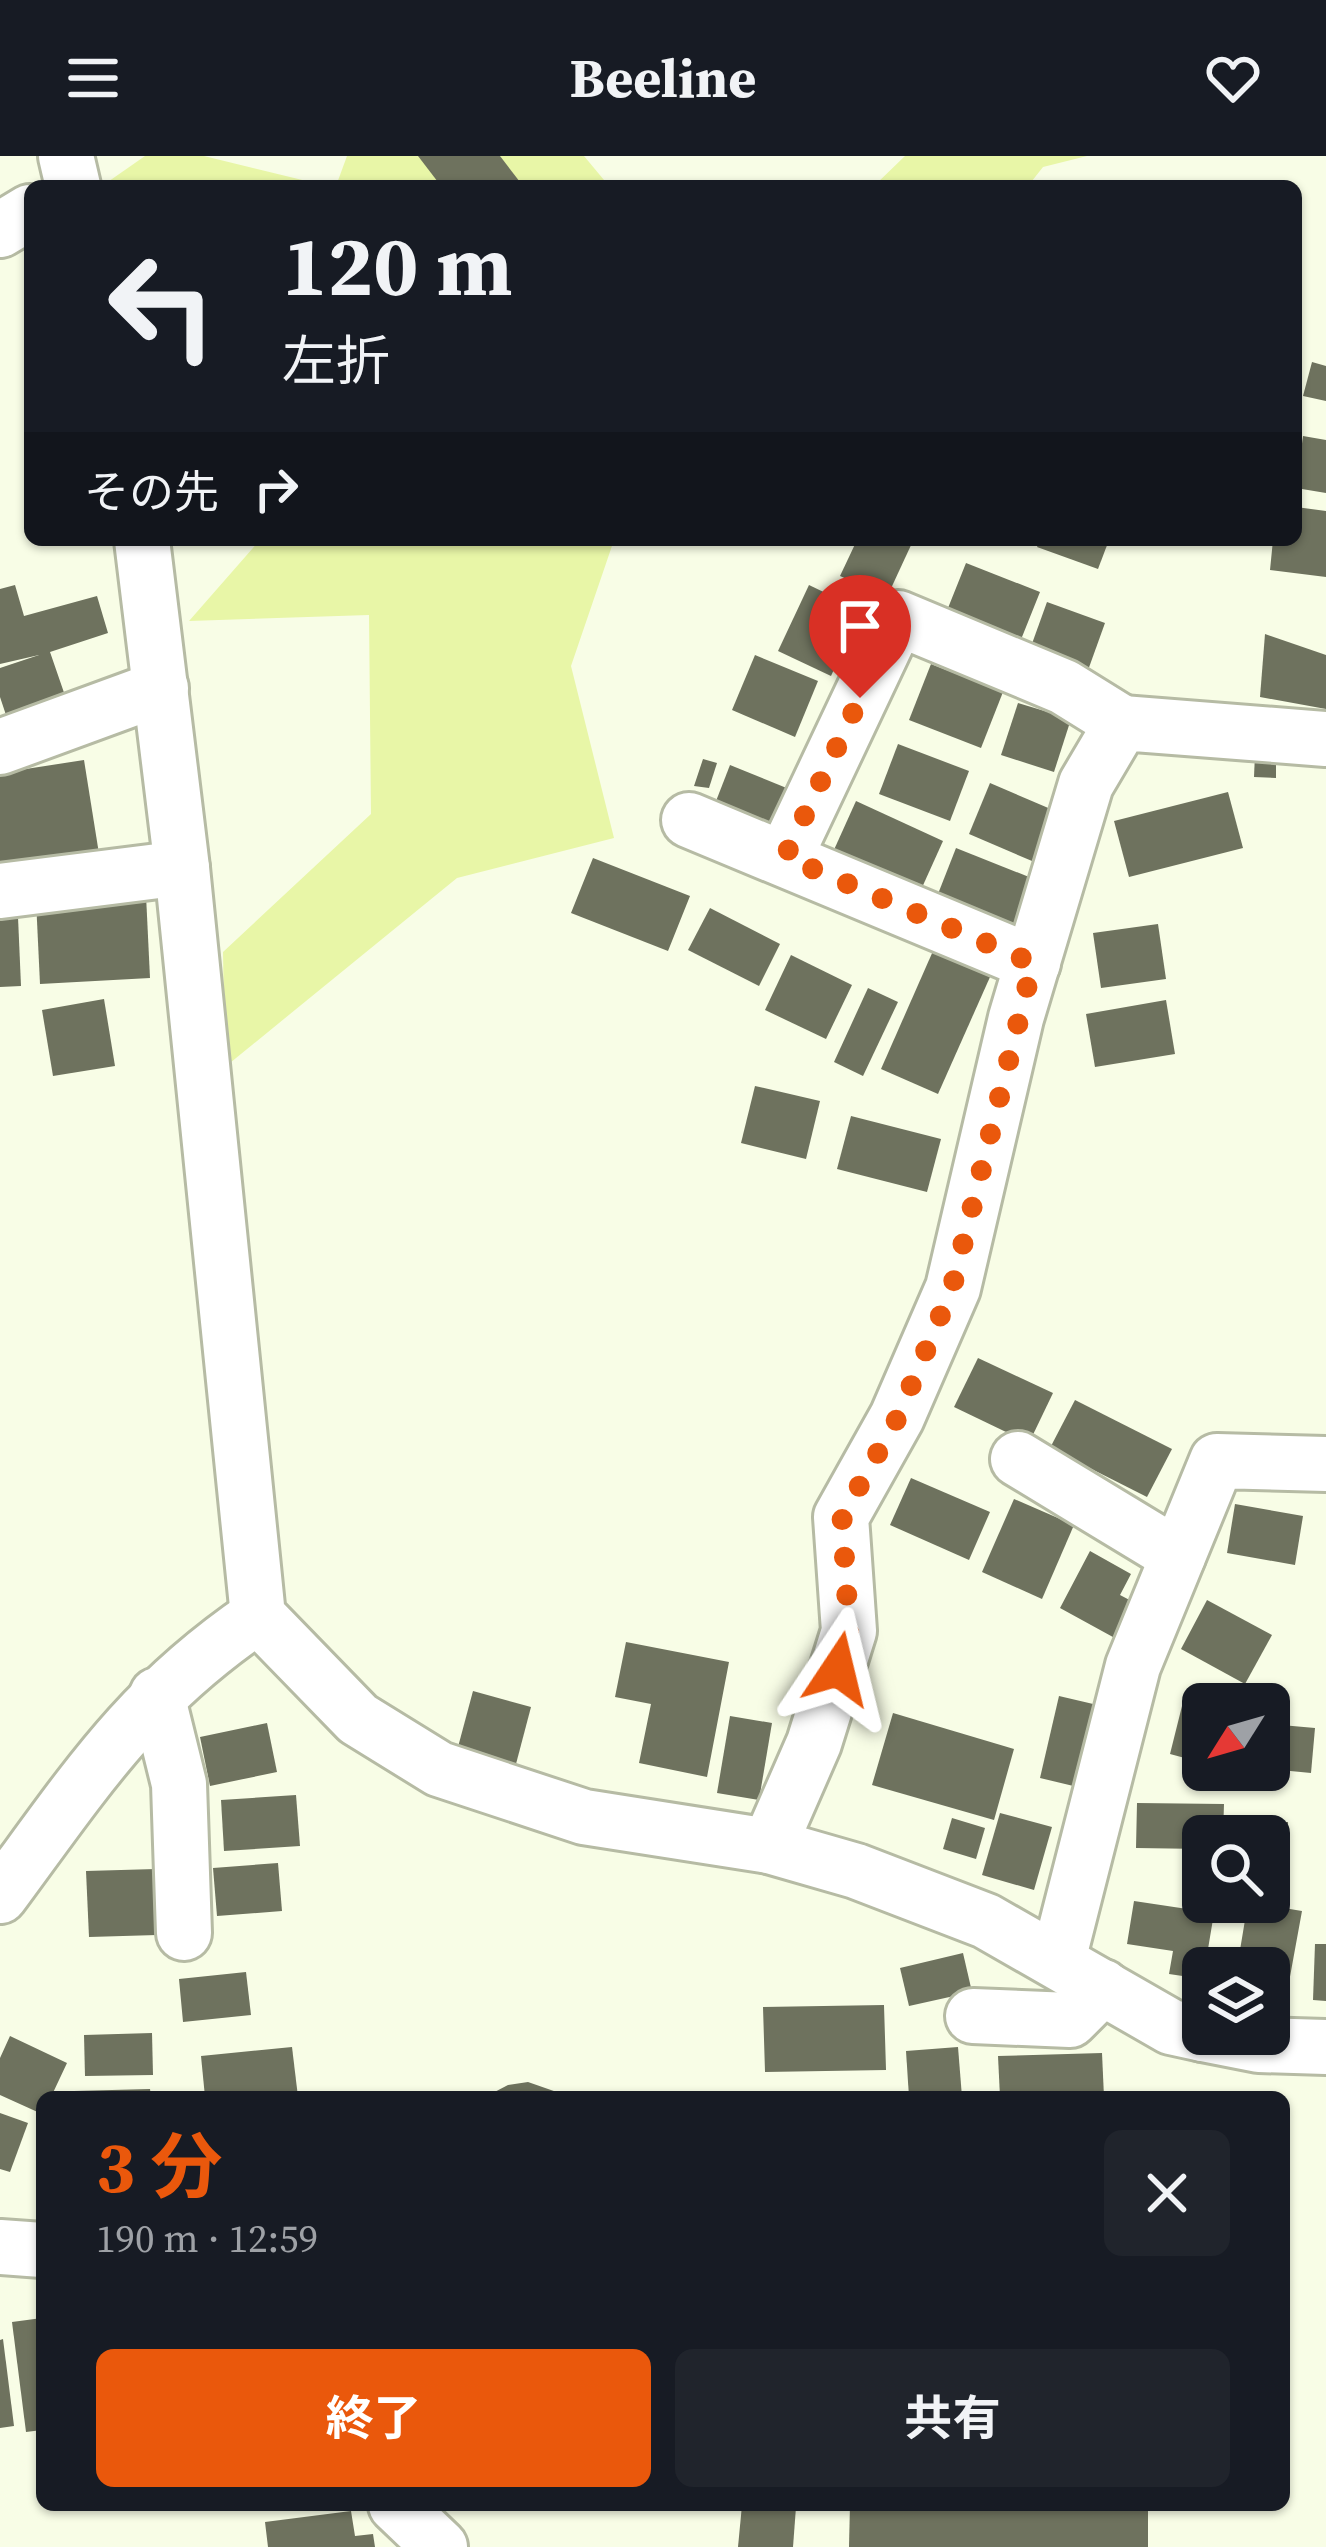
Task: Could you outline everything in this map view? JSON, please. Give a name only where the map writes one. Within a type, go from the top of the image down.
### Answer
[{"type":"street","points":[[143,546],[182,868],[258,1616],[358,1719],[439,1769],[584,1817],[770,1846],[856,1870],[964,1913],[1182,2029]]},
{"type":"street","points":[[785,857],[898,618],[1064,687],[1122,723],[1326,739]]},
{"type":"street","points":[[0,747],[161,688]]},
{"type":"street","points":[[770,1846],[814,1743],[849,1631],[842,1517],[898,1417],[952,1288],[1033,963],[1086,784],[1122,723]]},
{"type":"street","points":[[689,820],[1033,963]]},
{"type":"street","points":[[0,891],[182,868]]},
{"type":"street","points":[[1018,1459],[1178,1556]]},
{"type":"street","points":[[973,2016],[1070,2020],[1132,1666],[1217,1461],[1326,1464]]},
{"type":"street","points":[[0,1896],[124,1727],[191,1662],[258,1616]]},
{"type":"street","points":[[157,1695],[179,1784],[184,1933]]},
{"type":"street","points":[[1290,2046],[1326,2047]]},
{"type":"street","points":[[0,2247],[36,2250]]},
{"type":"street","points":[[402,2511],[440,2547]]},
{"type":"green space","points":[[145,156],[204,156],[302,180],[111,180]]},
{"type":"green space","points":[[347,156],[584,156],[604,180],[338,180]]},
{"type":"green space","points":[[905,156],[1087,156],[1043,167],[1033,180],[880,180]]},
{"type":"green space","points":[[255,546],[612,546],[571,666],[614,838],[457,878],[225,1067],[223,952],[371,814],[369,615],[189,621]]},
{"type":"building","points":[[418,156],[500,156],[518,180],[436,180]]},
{"type":"building","points":[[1312,362],[1326,366],[1326,401],[1303,396]]},
{"type":"building","points":[[1303,436],[1326,440],[1326,493],[1302,489]]},
{"type":"building","points":[[1302,508],[1326,511],[1326,577],[1270,570],[1272,546],[1302,546]]},
{"type":"building","points":[[854,546],[911,546],[887,597],[840,576]]},
{"type":"building","points":[[1037,546],[1107,546],[1098,569]]},
{"type":"building","points":[[966,563],[1040,592],[1018,647],[944,618]]},
{"type":"building","points":[[15,585],[24,616],[97,596],[108,633],[50,652],[70,710],[11,730],[0,697],[0,668],[39,655],[0,664],[0,589]]},
{"type":"building","points":[[809,585],[861,610],[831,676],[778,651]]},
{"type":"building","points":[[1047,602],[1105,623],[1087,673],[1029,652]]},
{"type":"building","points":[[1265,634],[1326,655],[1326,709],[1260,697]]},
{"type":"building","points":[[755,655],[818,681],[795,737],[732,710]]},
{"type":"building","points":[[931,664],[1003,692],[981,748],[909,720]]},
{"type":"building","points":[[1018,703],[1071,719],[1054,772],[1001,755]]},
{"type":"building","points":[[898,744],[969,771],[950,821],[879,794]]},
{"type":"building","points":[[1255,754],[1276,755],[1276,778],[1254,777]]},
{"type":"building","points":[[703,759],[717,763],[709,788],[694,786]]},
{"type":"building","points":[[84,760],[100,860],[0,876],[0,773]]},
{"type":"building","points":[[730,765],[789,789],[769,838],[711,814]]},
{"type":"building","points":[[990,783],[1053,810],[1032,861],[969,834]]},
{"type":"building","points":[[1228,792],[1243,848],[1129,877],[1114,821]]},
{"type":"building","points":[[856,801],[943,841],[920,892],[833,852]]},
{"type":"building","points":[[956,848],[1039,881],[1019,932],[936,899]]},
{"type":"building","points":[[593,858],[690,896],[668,951],[571,913]]},
{"type":"building","points":[[146,895],[150,978],[40,984],[36,900]]},
{"type":"building","points":[[710,908],[780,944],[759,986],[688,950]]},
{"type":"building","points":[[18,917],[21,986],[0,987],[0,918]]},
{"type":"building","points":[[1158,924],[1166,979],[1101,988],[1093,933]]},
{"type":"building","points":[[933,951],[990,977],[938,1094],[881,1069]]},
{"type":"building","points":[[791,955],[852,985],[826,1039],[765,1010]]},
{"type":"building","points":[[868,988],[898,1002],[863,1076],[834,1062]]},
{"type":"building","points":[[104,999],[115,1066],[53,1076],[42,1010]]},
{"type":"building","points":[[1166,1000],[1175,1054],[1095,1067],[1086,1014]]},
{"type":"building","points":[[755,1086],[820,1101],[806,1159],[741,1143]]},
{"type":"building","points":[[851,1116],[941,1139],[927,1192],[837,1169]]},
{"type":"building","points":[[978,1358],[1053,1393],[1029,1443],[954,1407]]},
{"type":"building","points":[[1075,1400],[1172,1449],[1147,1497],[1050,1448]]},
{"type":"building","points":[[911,1478],[990,1512],[969,1560],[890,1525]]},
{"type":"building","points":[[1014,1499],[1074,1525],[1042,1599],[982,1572]]},
{"type":"building","points":[[1235,1504],[1303,1516],[1295,1565],[1227,1553]]},
{"type":"building","points":[[1090,1551],[1131,1574],[1120,1595],[1141,1606],[1122,1642],[1060,1608]]},
{"type":"building","points":[[1207,1600],[1272,1635],[1246,1683],[1181,1649]]},
{"type":"building","points":[[626,1642],[729,1662],[707,1777],[639,1763],[651,1704],[615,1697]]},
{"type":"building","points":[[473,1691],[531,1707],[516,1764],[458,1747]]},
{"type":"building","points":[[1059,1696],[1106,1707],[1086,1789],[1040,1778]]},
{"type":"building","points":[[1182,1706],[1182,1757],[1170,1754]]},
{"type":"building","points":[[893,1713],[1014,1749],[994,1820],[872,1785]]},
{"type":"building","points":[[730,1716],[772,1723],[759,1800],[717,1793]]},
{"type":"building","points":[[267,1723],[277,1772],[210,1786],[200,1737]]},
{"type":"building","points":[[1290,1726],[1315,1728],[1311,1773],[1290,1771]]},
{"type":"building","points":[[296,1795],[300,1846],[224,1851],[221,1800]]},
{"type":"building","points":[[1137,1803],[1224,1804],[1224,1815],[1182,1815],[1182,1849],[1136,1848]]},
{"type":"building","points":[[1000,1813],[1052,1827],[1034,1890],[982,1875]]},
{"type":"building","points":[[952,1818],[985,1828],[976,1859],[943,1849]]},
{"type":"building","points":[[278,1863],[282,1911],[217,1916],[213,1868]]},
{"type":"building","points":[[156,1869],[157,1935],[89,1937],[86,1871]]},
{"type":"building","points":[[1134,1901],[1182,1908],[1182,1923],[1212,1923],[1208,1947],[1182,1947],[1182,1976],[1169,1974],[1173,1951],[1127,1944]]},
{"type":"building","points":[[1290,1909],[1302,1911],[1290,1977],[1290,1947],[1240,1947],[1244,1923],[1290,1923]]},
{"type":"building","points":[[1315,1944],[1326,1944],[1326,2001],[1313,2000]]},
{"type":"building","points":[[963,1953],[972,1992],[909,2006],[900,1968]]},
{"type":"building","points":[[246,1972],[251,2015],[183,2022],[179,1979]]},
{"type":"building","points":[[884,2005],[886,2070],[765,2072],[763,2007]]},
{"type":"building","points":[[152,2033],[153,2075],[85,2076],[84,2035]]},
{"type":"building","points":[[10,2036],[67,2063],[54,2091],[36,2091],[36,2111],[0,2095],[0,2058]]},
{"type":"building","points":[[292,2047],[297,2091],[204,2091],[201,2056]]},
{"type":"building","points":[[958,2047],[962,2091],[909,2091],[906,2051]]},
{"type":"building","points":[[1102,2053],[1104,2091],[1000,2091],[998,2056]]},
{"type":"building","points":[[528,2082],[554,2091],[496,2091]]},
{"type":"building","points":[[0,2113],[28,2123],[10,2172],[0,2169]]},
{"type":"building","points":[[36,2319],[36,2431],[26,2432],[12,2322]]},
{"type":"building","points":[[0,2340],[14,2426],[0,2428]]},
{"type":"building","points":[[351,2511],[355,2536],[373,2534],[375,2547],[268,2547],[265,2522]]},
{"type":"building","points":[[741,2511],[796,2511],[793,2547],[738,2547]]},
{"type":"building","points":[[850,2511],[1148,2511],[1148,2547],[849,2547]]},
{"type":"route","points":[[838,1669],[849,1631],[842,1517],[898,1417],[952,1288],[1033,963],[785,857],[860,698]]}]
